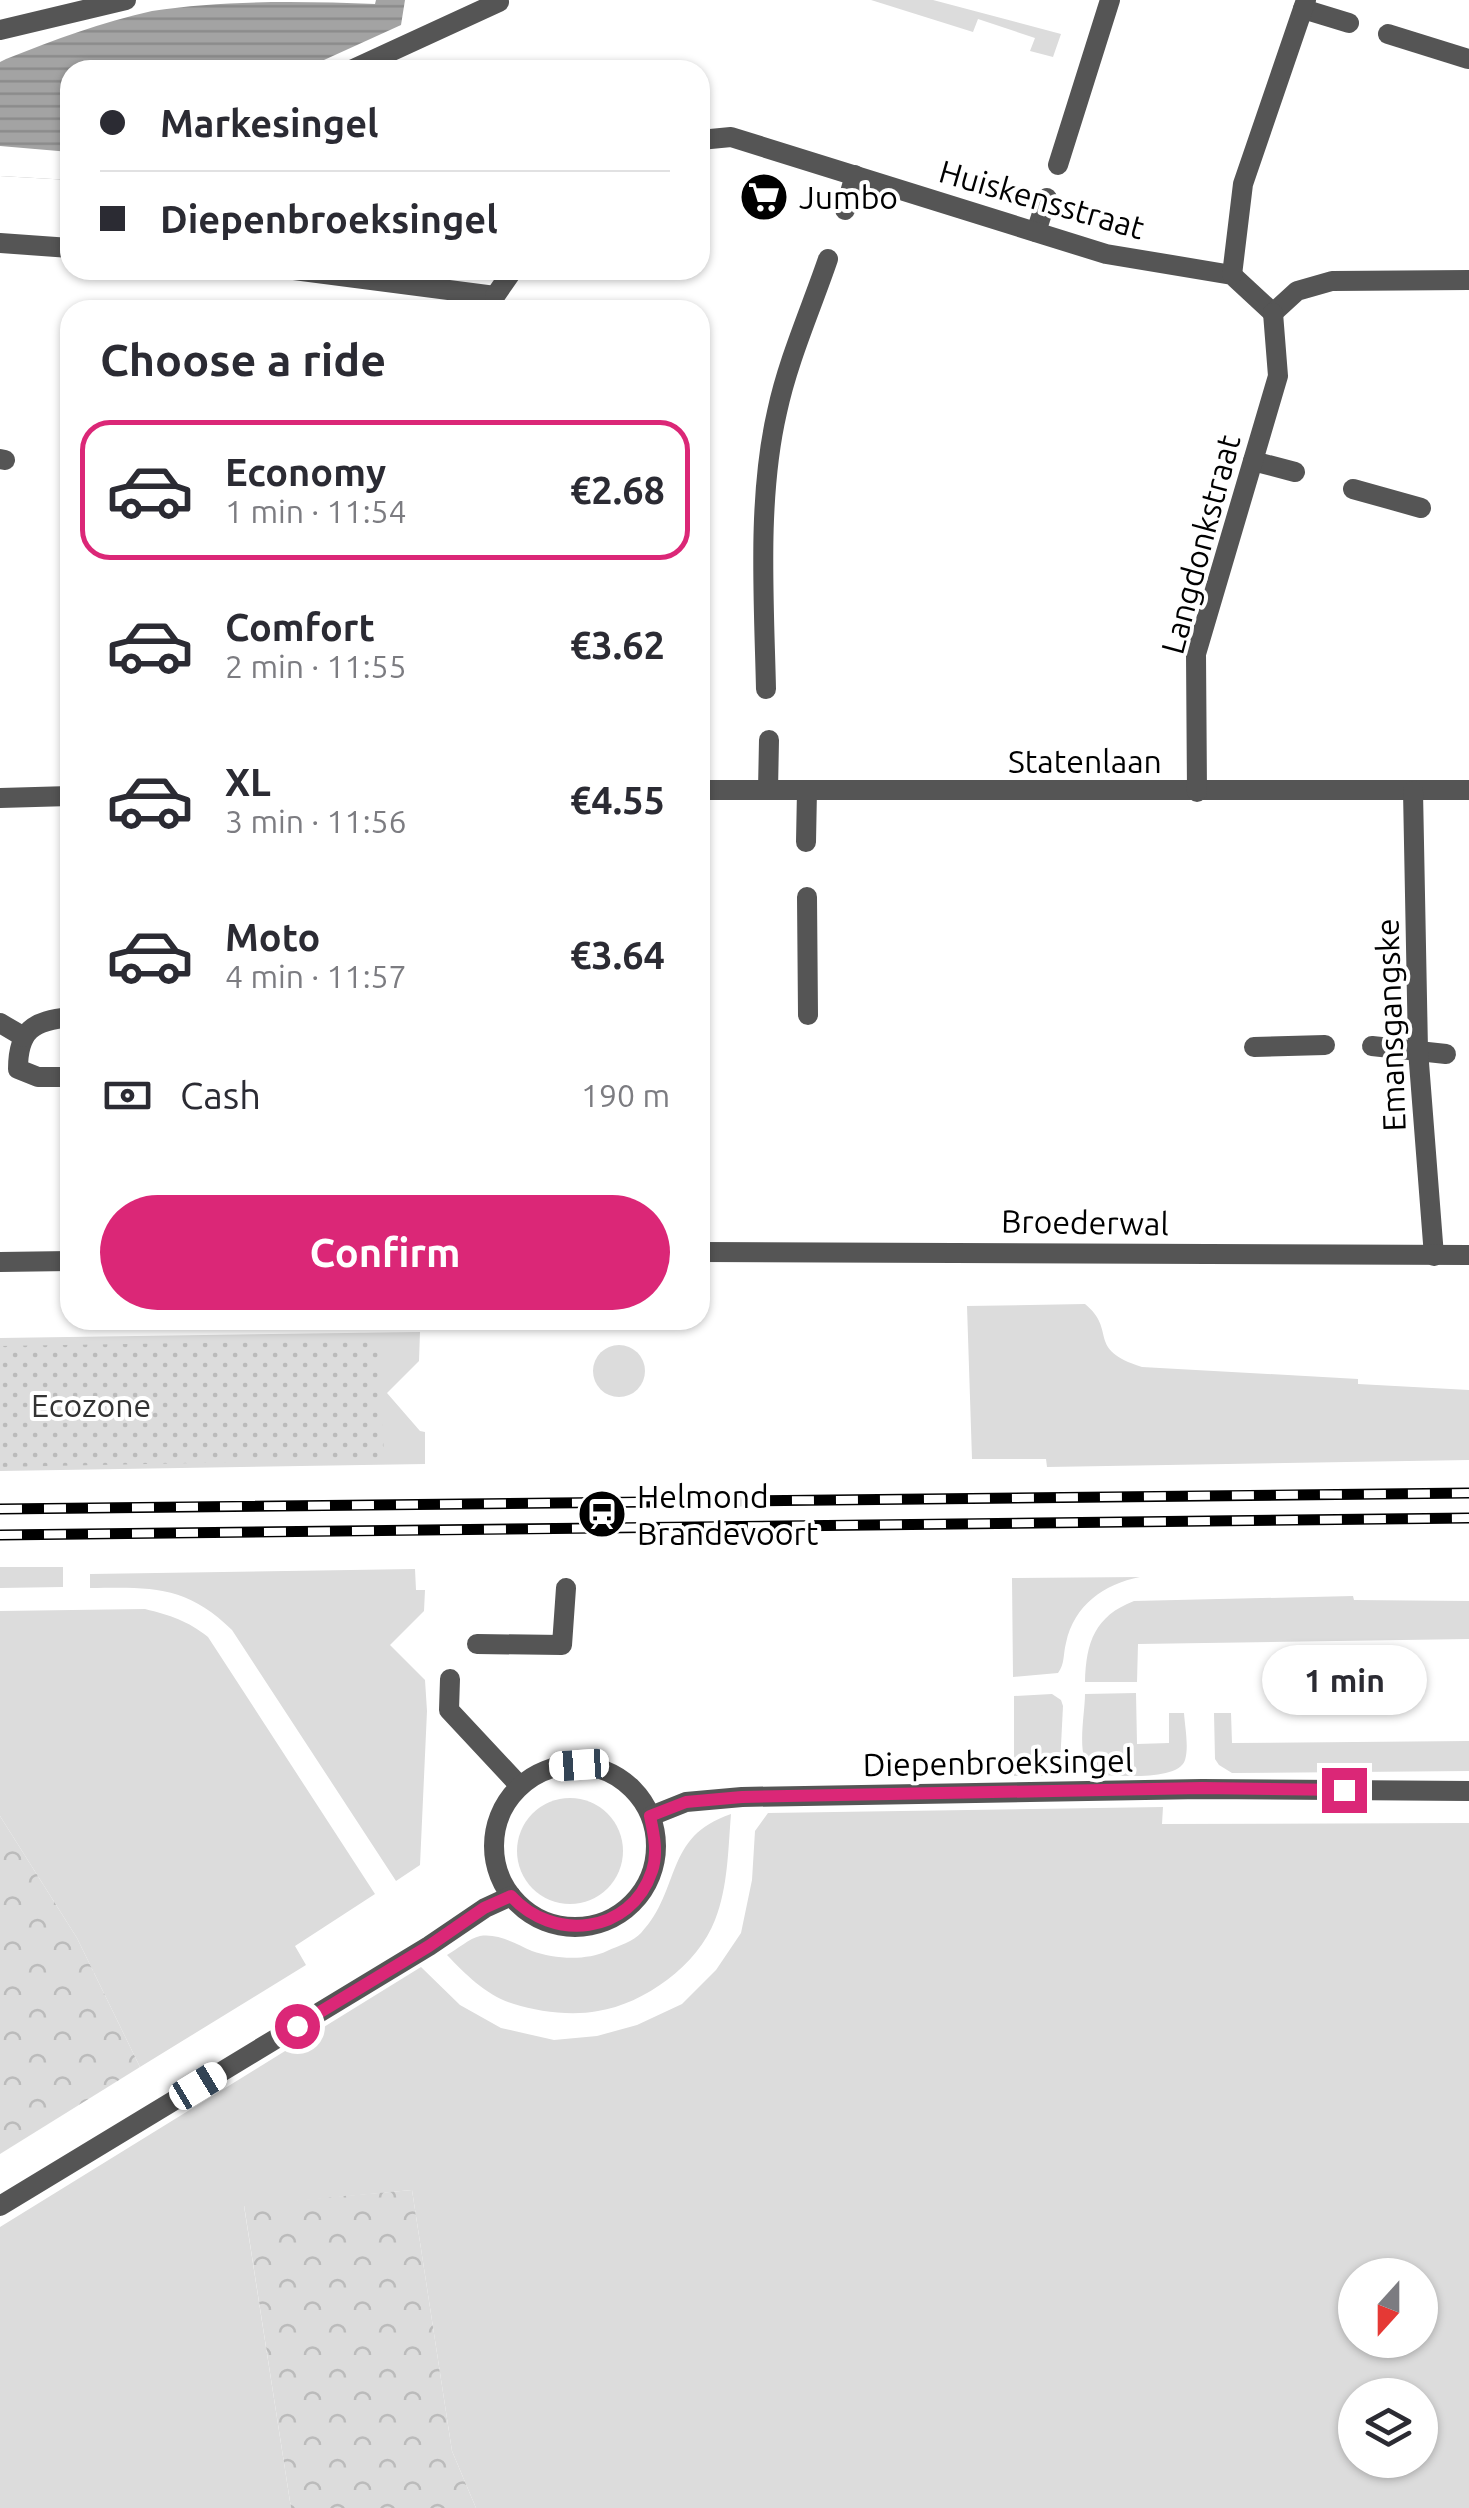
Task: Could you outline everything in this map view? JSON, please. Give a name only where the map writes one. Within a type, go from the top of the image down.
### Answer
[{"type":"street","points":[[0,30],[126,0]]},
{"type":"street","points":[[373,60],[498,2],[480,0]]},
{"type":"street","points":[[1058,165],[1110,0]]},
{"type":"street","points":[[1348,23],[1304,4],[1244,184],[1232,275],[1273,313],[1297,292],[1332,281],[1469,280]]},
{"type":"street","points":[[1388,34],[1468,59]]},
{"type":"street","name":"Huiskensstraat","points":[[710,139],[731,137],[1106,254],[1232,275]]},
{"type":"street","points":[[845,210],[855,175]]},
{"type":"street","points":[[1036,232],[1047,198]]},
{"type":"street","points":[[0,243],[60,247]]},
{"type":"street","points":[[766,689],[764,591],[769,457],[777,410],[828,259]]},
{"type":"street","points":[[364,280],[478,300]]},
{"type":"street","name":"Langdonkstraat","points":[[1197,792],[1196,654],[1278,376],[1273,313]]},
{"type":"street","points":[[1253,460],[1295,472]]},
{"type":"street","points":[[1353,489],[1420,508]]},
{"type":"street","points":[[768,790],[770,740]]},
{"type":"street","name":"Statenlaan","points":[[710,790],[1469,790]]},
{"type":"street","points":[[806,842],[807,790]]},
{"type":"street","name":"Emansgangske","points":[[1413,791],[1418,1050],[1434,1256]]},
{"type":"street","points":[[0,798],[60,796]]},
{"type":"street","points":[[807,898],[808,1015]]},
{"type":"street","points":[[60,1020],[30,1028],[18,1046],[18,1069],[38,1077],[60,1076]]},
{"type":"street","points":[[0,1023],[24,1037]]},
{"type":"street","points":[[1254,1047],[1325,1045]]},
{"type":"street","points":[[1372,1046],[1446,1054]]},
{"type":"street","name":"Broederwal","points":[[710,1252],[1469,1255]]},
{"type":"street","points":[[0,1262],[60,1261]]},
{"type":"street","points":[[478,1644],[562,1645],[566,1588]]},
{"type":"street","points":[[450,1679],[450,1710],[520,1786]]},
{"type":"street","points":[[558,1766],[600,1769],[620,1778],[636,1792],[650,1816],[656,1843],[653,1870],[641,1894],[622,1912],[597,1924],[570,1928],[534,1916],[511,1896],[496,1866],[493,1842],[498,1818],[520,1786],[558,1766]]},
{"type":"street","name":"Diepenbroeksingel","points":[[650,1816],[686,1802],[742,1797],[1202,1788],[1469,1791]]},
{"type":"street","points":[[0,2206],[429,1946],[484,1908],[511,1896]]},
{"type":"green space","points":[[871,0],[933,0],[1061,34],[1053,57],[1030,51],[1035,38],[978,19],[973,32]]},
{"type":"green space","points":[[1085,1304],[1095,1314],[1114,1353],[1142,1367],[1358,1379],[1358,1384],[1469,1390],[1469,1460],[1047,1467],[1046,1459],[972,1459],[967,1306]]},
{"type":"green space","name":"Ecozone","points":[[420,1332],[419,1361],[387,1393],[425,1432],[425,1464],[0,1471],[0,1338]]},
{"type":"green space","name":"Ecozone","points":[[379,1340],[384,1459],[0,1467],[0,1346]]},
{"type":"green space","points":[[619,1345],[638,1352],[645,1371],[638,1390],[619,1397],[600,1390],[593,1371],[600,1352]]},
{"type":"green space","points":[[0,1567],[63,1567],[63,1587],[0,1588]]},
{"type":"green space","points":[[415,1569],[416,1590],[425,1590],[424,1611],[390,1645],[425,1680],[420,1865],[396,1881],[232,1630],[199,1604],[167,1592],[90,1588],[90,1574]]},
{"type":"green space","points":[[1140,1577],[1114,1585],[1083,1607],[1070,1630],[1058,1673],[1013,1677],[1012,1578]]},
{"type":"green space","points":[[1353,1596],[1354,1600],[1469,1601],[1469,1639],[1138,1644],[1137,1682],[1085,1682],[1095,1632],[1110,1614],[1134,1601]]},
{"type":"green space","points":[[145,1609],[178,1619],[208,1637],[375,1894],[295,1946],[306,1965],[140,2067],[77,1938],[0,1816],[0,1611]]},
{"type":"green space","points":[[1136,1693],[1137,1744],[1169,1743],[1169,1713],[1184,1713],[1185,1760],[1171,1772],[1159,1774],[1095,1775],[1083,1749],[1085,1694]]},
{"type":"green space","points":[[1052,1694],[1063,1706],[1060,1765],[1048,1776],[1014,1776],[1014,1696]]},
{"type":"green space","points":[[1214,1713],[1231,1713],[1232,1743],[1469,1741],[1469,1771],[1232,1773],[1215,1759]]},
{"type":"green space","points":[[570,1798],[590,1802],[608,1813],[619,1831],[623,1851],[619,1871],[608,1889],[590,1900],[570,1904],[550,1900],[532,1889],[521,1871],[517,1851],[521,1831],[532,1813],[550,1802]]},
{"type":"green space","points":[[1163,1807],[1162,1824],[1469,1823],[1469,2508],[476,2508],[452,2451],[412,2190],[244,2206],[291,2508],[0,2508],[0,2227],[421,1967],[460,2005],[501,2028],[554,2040],[597,2036],[637,2025],[682,2004],[716,1970],[741,1933],[752,1880],[755,1831],[768,1813]]},
{"type":"green space","points":[[731,1814],[723,1895],[707,1937],[683,1967],[633,2000],[577,2013],[524,2007],[486,1990],[447,1955],[487,1935],[541,1954],[570,1958],[599,1954],[630,1941],[654,1916],[683,1850],[694,1836]]},
{"type":"green space","points":[[0,1816],[77,1938],[140,2067],[0,2154]]},
{"type":"green space","points":[[412,2190],[452,2451],[476,2508],[291,2508],[244,2205]]},
{"type":"shaded area","points":[[376,0],[405,0],[401,25],[324,60],[60,60],[60,179],[0,176],[0,62],[6,59],[78,32],[152,11],[263,2],[375,4]]},
{"type":"pier","points":[[0,146],[60,151],[60,179],[0,176]]},
{"type":"railway","points":[[0,1509],[1469,1493]]},
{"type":"railway","points":[[0,1535],[1469,1518]]},
{"type":"place","name":"Jumbo","points":[[764,197]]},
{"type":"place","name":"Helmond Brandevoort","points":[[602,1514]]},
{"type":"route","points":[[297,2026],[484,1908],[511,1896],[524,1911],[544,1922],[570,1928],[597,1924],[622,1912],[641,1894],[653,1870],[656,1843],[650,1816],[686,1802],[742,1797],[1202,1788],[1344,1790]]}]
